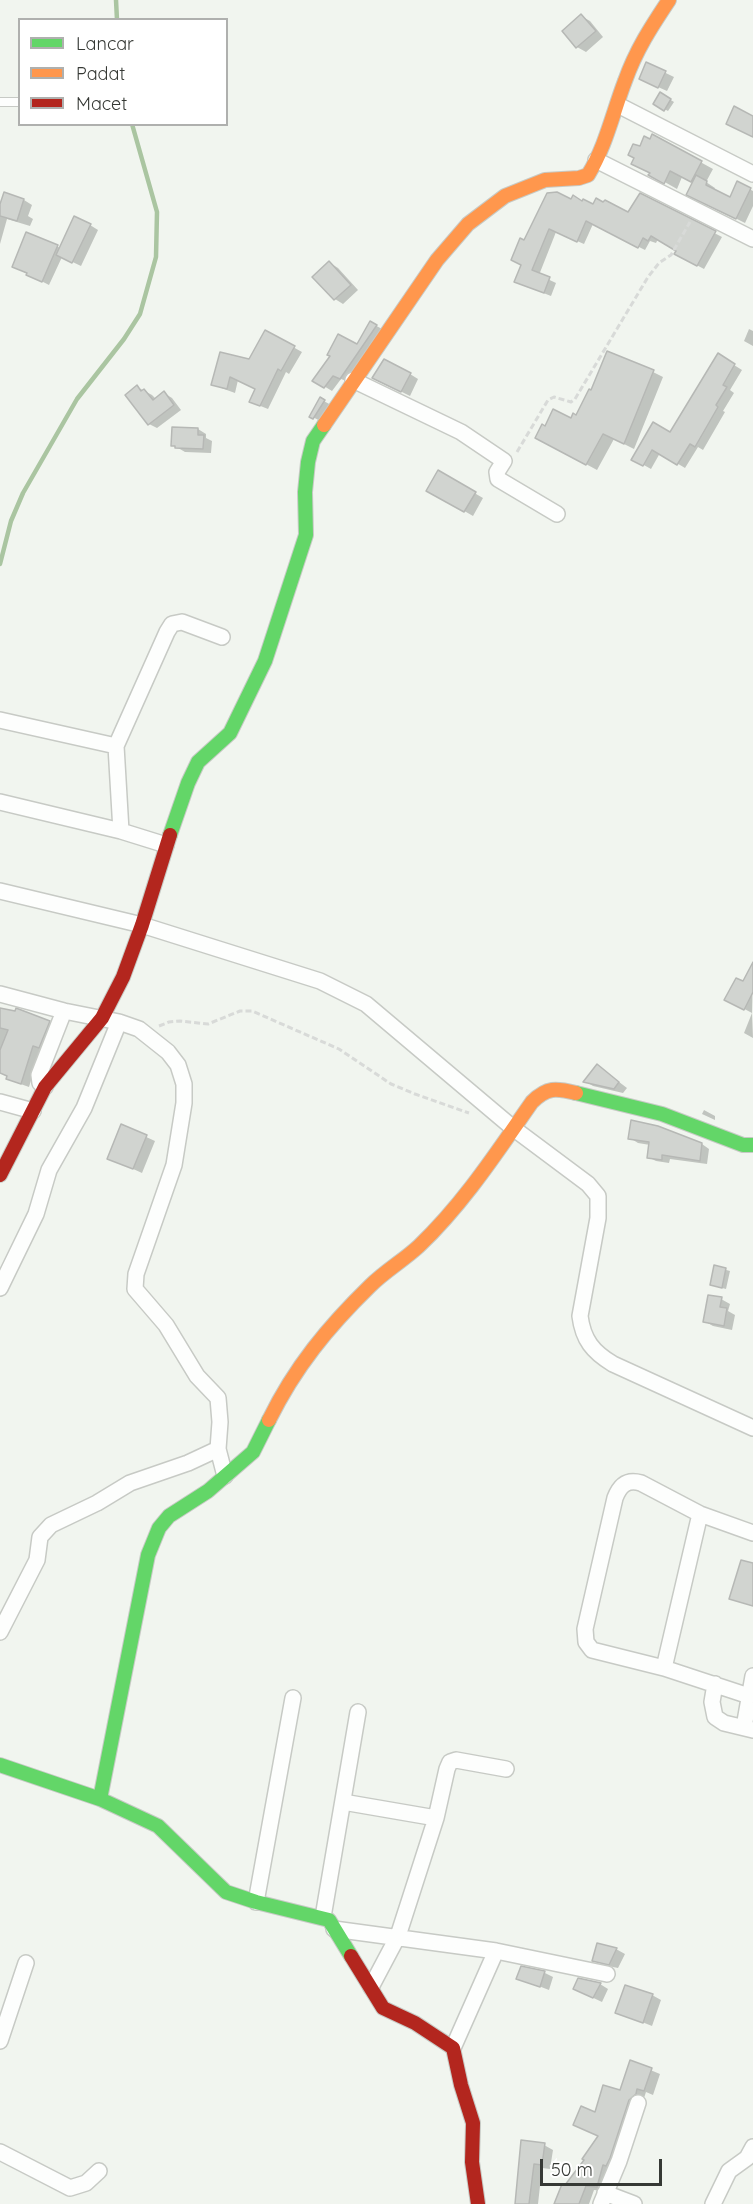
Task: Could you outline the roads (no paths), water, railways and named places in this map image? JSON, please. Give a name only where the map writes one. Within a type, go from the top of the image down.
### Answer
[{"type":"street","points":[[0,1175],[45,1088],[102,1018],[123,977],[188,783],[198,762],[230,734],[265,662],[306,535],[305,492],[313,441],[437,260],[468,224],[505,196],[545,180],[579,178],[588,175],[618,105],[624,82],[640,43],[669,0]]},
{"type":"street","points":[[618,105],[753,174]]},
{"type":"street","points":[[596,160],[753,239]]},
{"type":"street","points":[[353,380],[461,432],[504,461],[497,472],[498,479],[557,514]]},
{"type":"street","points":[[121,831],[116,746],[167,632],[172,624],[183,622],[222,637]]},
{"type":"street","points":[[0,720],[116,746]]},
{"type":"street","points":[[0,802],[121,831],[166,845]]},
{"type":"street","points":[[0,891],[142,925],[320,981],[366,1004],[513,1128],[588,1184],[598,1196],[598,1218],[580,1317],[587,1343],[599,1356],[613,1364],[753,1428]]},
{"type":"street","points":[[0,994],[64,1011],[119,1022],[139,1029],[168,1052],[178,1065],[184,1084],[184,1103],[174,1165],[136,1274],[135,1289],[166,1325],[197,1376],[218,1398],[220,1422],[218,1449],[225,1476]]},
{"type":"street","points":[[45,1088],[40,1083],[39,1075],[64,1011]]},
{"type":"street","points":[[0,1287],[36,1214],[49,1170],[84,1108],[119,1022]]},
{"type":"street","points":[[100,1799],[144,1574],[159,1528],[169,1516],[208,1491],[253,1452],[280,1397],[314,1345],[371,1285],[419,1246],[465,1197],[532,1102],[550,1089],[568,1091],[662,1114],[742,1145],[753,1145]]},
{"type":"street","points":[[0,1102],[33,1111]]},
{"type":"street","points":[[0,1632],[37,1560],[40,1537],[51,1525],[97,1503],[130,1483],[188,1463],[218,1449]]},
{"type":"street","points":[[749,1696],[664,1668],[592,1650],[586,1642],[585,1629],[612,1510],[619,1488],[626,1483],[634,1481],[700,1514],[753,1533]]},
{"type":"street","points":[[664,1668],[700,1514]]},
{"type":"street","points":[[715,1684],[712,1702],[715,1717],[724,1723],[748,1729],[749,1696],[753,1676]]},
{"type":"street","points":[[256,1902],[293,1698]]},
{"type":"street","points":[[323,1917],[358,1712]]},
{"type":"street","points":[[371,1987],[398,1936],[436,1818],[450,1762],[456,1760],[506,1769]]},
{"type":"street","points":[[0,1765],[100,1799],[158,1826],[226,1892],[329,1920],[383,2008],[415,2023],[453,2048]]},
{"type":"street","points":[[343,1802],[436,1818]]},
{"type":"street","points":[[334,1929],[496,1951],[607,1974]]},
{"type":"street","points":[[478,2204],[472,2162],[473,2123],[458,2076],[453,2048],[496,1951]]},
{"type":"street","points":[[0,2041],[26,1963]]},
{"type":"street","points":[[634,2204],[603,2198],[619,2161],[638,2103]]},
{"type":"street","points":[[713,2204],[729,2171],[747,2158],[753,2147]]},
{"type":"street","points":[[0,2152],[70,2188],[86,2183],[99,2171]]},
{"type":"lane","points":[[0,102],[18,102]]},
{"type":"waterway","points":[[116,0],[117,18]]},
{"type":"waterway","points":[[0,564],[11,521],[23,493],[77,399],[124,339],[140,314],[156,257],[157,212],[133,126]]}]
